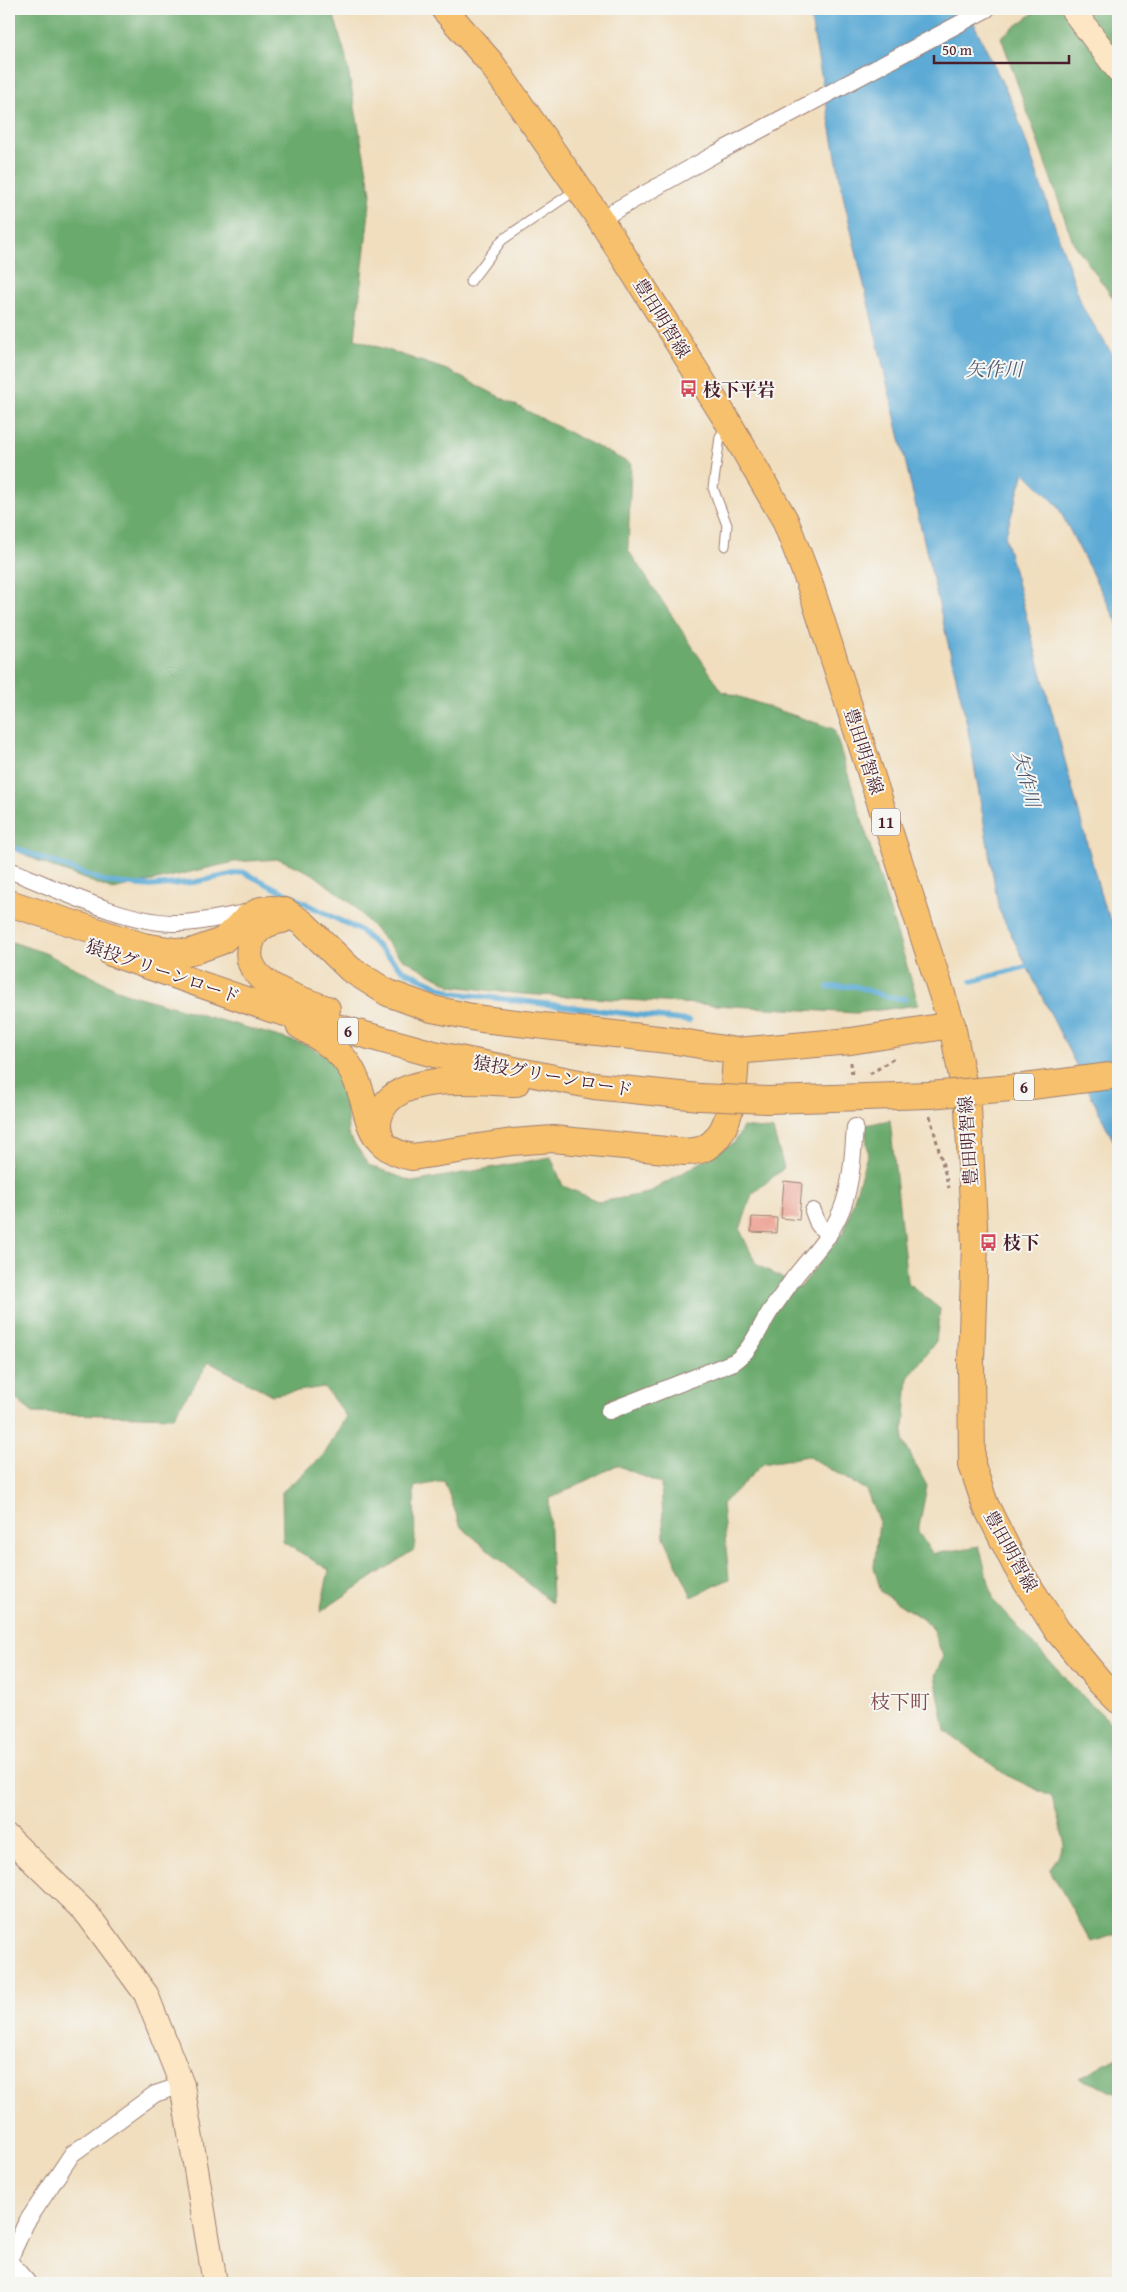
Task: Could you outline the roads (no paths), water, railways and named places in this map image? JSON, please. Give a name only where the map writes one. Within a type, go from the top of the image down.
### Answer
[{"type":"main road","name":"豊田明智線","points":[[444,9],[491,63],[600,219],[728,422],[785,520],[809,582],[952,1025],[968,1108],[975,1244],[971,1360],[972,1465],[985,1504],[1016,1566],[1057,1630],[1100,1682],[1118,1700]]},
{"type":"main road","points":[[9,903],[143,946],[188,953],[222,940],[248,918],[261,910],[273,909],[285,912],[304,924],[339,959],[369,982],[409,1002],[432,1009],[482,1019],[676,1041],[736,1051],[851,1041],[952,1025]]},
{"type":"main road","name":"猿投グリーンロード","points":[[9,917],[271,1008],[357,1034],[517,1072],[594,1086],[698,1097],[930,1105],[1024,1087],[1118,1075]]},
{"type":"main road","points":[[314,935],[290,921],[280,920],[268,923],[254,936],[250,947],[249,957],[252,968],[259,977],[269,984],[306,1001],[359,1021],[517,1072]]},
{"type":"main road","points":[[271,1008],[315,1035],[342,1056],[358,1082],[371,1129],[387,1148],[397,1154],[412,1157],[512,1142],[553,1139],[686,1152],[697,1151],[708,1147],[716,1139],[728,1119],[736,1051]]},
{"type":"main road","points":[[387,1148],[378,1129],[381,1111],[387,1102],[397,1094],[412,1087],[431,1083],[458,1082],[594,1086]]},
{"type":"street","points":[[600,219],[717,153],[987,9]]},
{"type":"street","points":[[1072,9],[1118,70]]},
{"type":"street","points":[[9,870],[118,912],[155,922],[195,922],[261,910]]},
{"type":"street","points":[[609,1411],[734,1362],[744,1355],[766,1316],[794,1277],[818,1251],[828,1236],[845,1202],[852,1165],[854,1127]]},
{"type":"street","points":[[813,1211],[818,1224],[828,1236]]},
{"type":"street","points":[[9,1838],[88,1915],[146,1994],[182,2085],[215,2283]]},
{"type":"street","points":[[28,2283],[9,2260],[26,2223],[72,2154],[155,2094],[182,2085]]},
{"type":"lane","points":[[470,282],[502,240],[579,189]]},
{"type":"lane","points":[[725,546],[727,526],[713,488],[720,437],[728,422]]},
{"type":"water","name":"矢作川","points":[[809,9],[973,9],[975,26],[1014,107],[1083,308],[1118,363],[1118,624],[1057,505],[1024,472],[1005,537],[1103,903],[1118,935],[1118,1150],[999,910],[967,724],[844,200]]},
{"type":"waterway","points":[[9,846],[107,882],[150,886],[195,882],[243,872],[361,931],[403,970],[453,993],[689,1021]]},
{"type":"waterway","points":[[972,981],[1032,965]]},
{"type":"waterway","points":[[828,987],[855,986],[888,997],[906,999]]},
{"type":"place","name":"枝下平岩","points":[[689,389]]},
{"type":"place","name":"枝下","points":[[989,1242]]},
{"type":"district","name":"枝下町","points":[[900,1701]]}]
